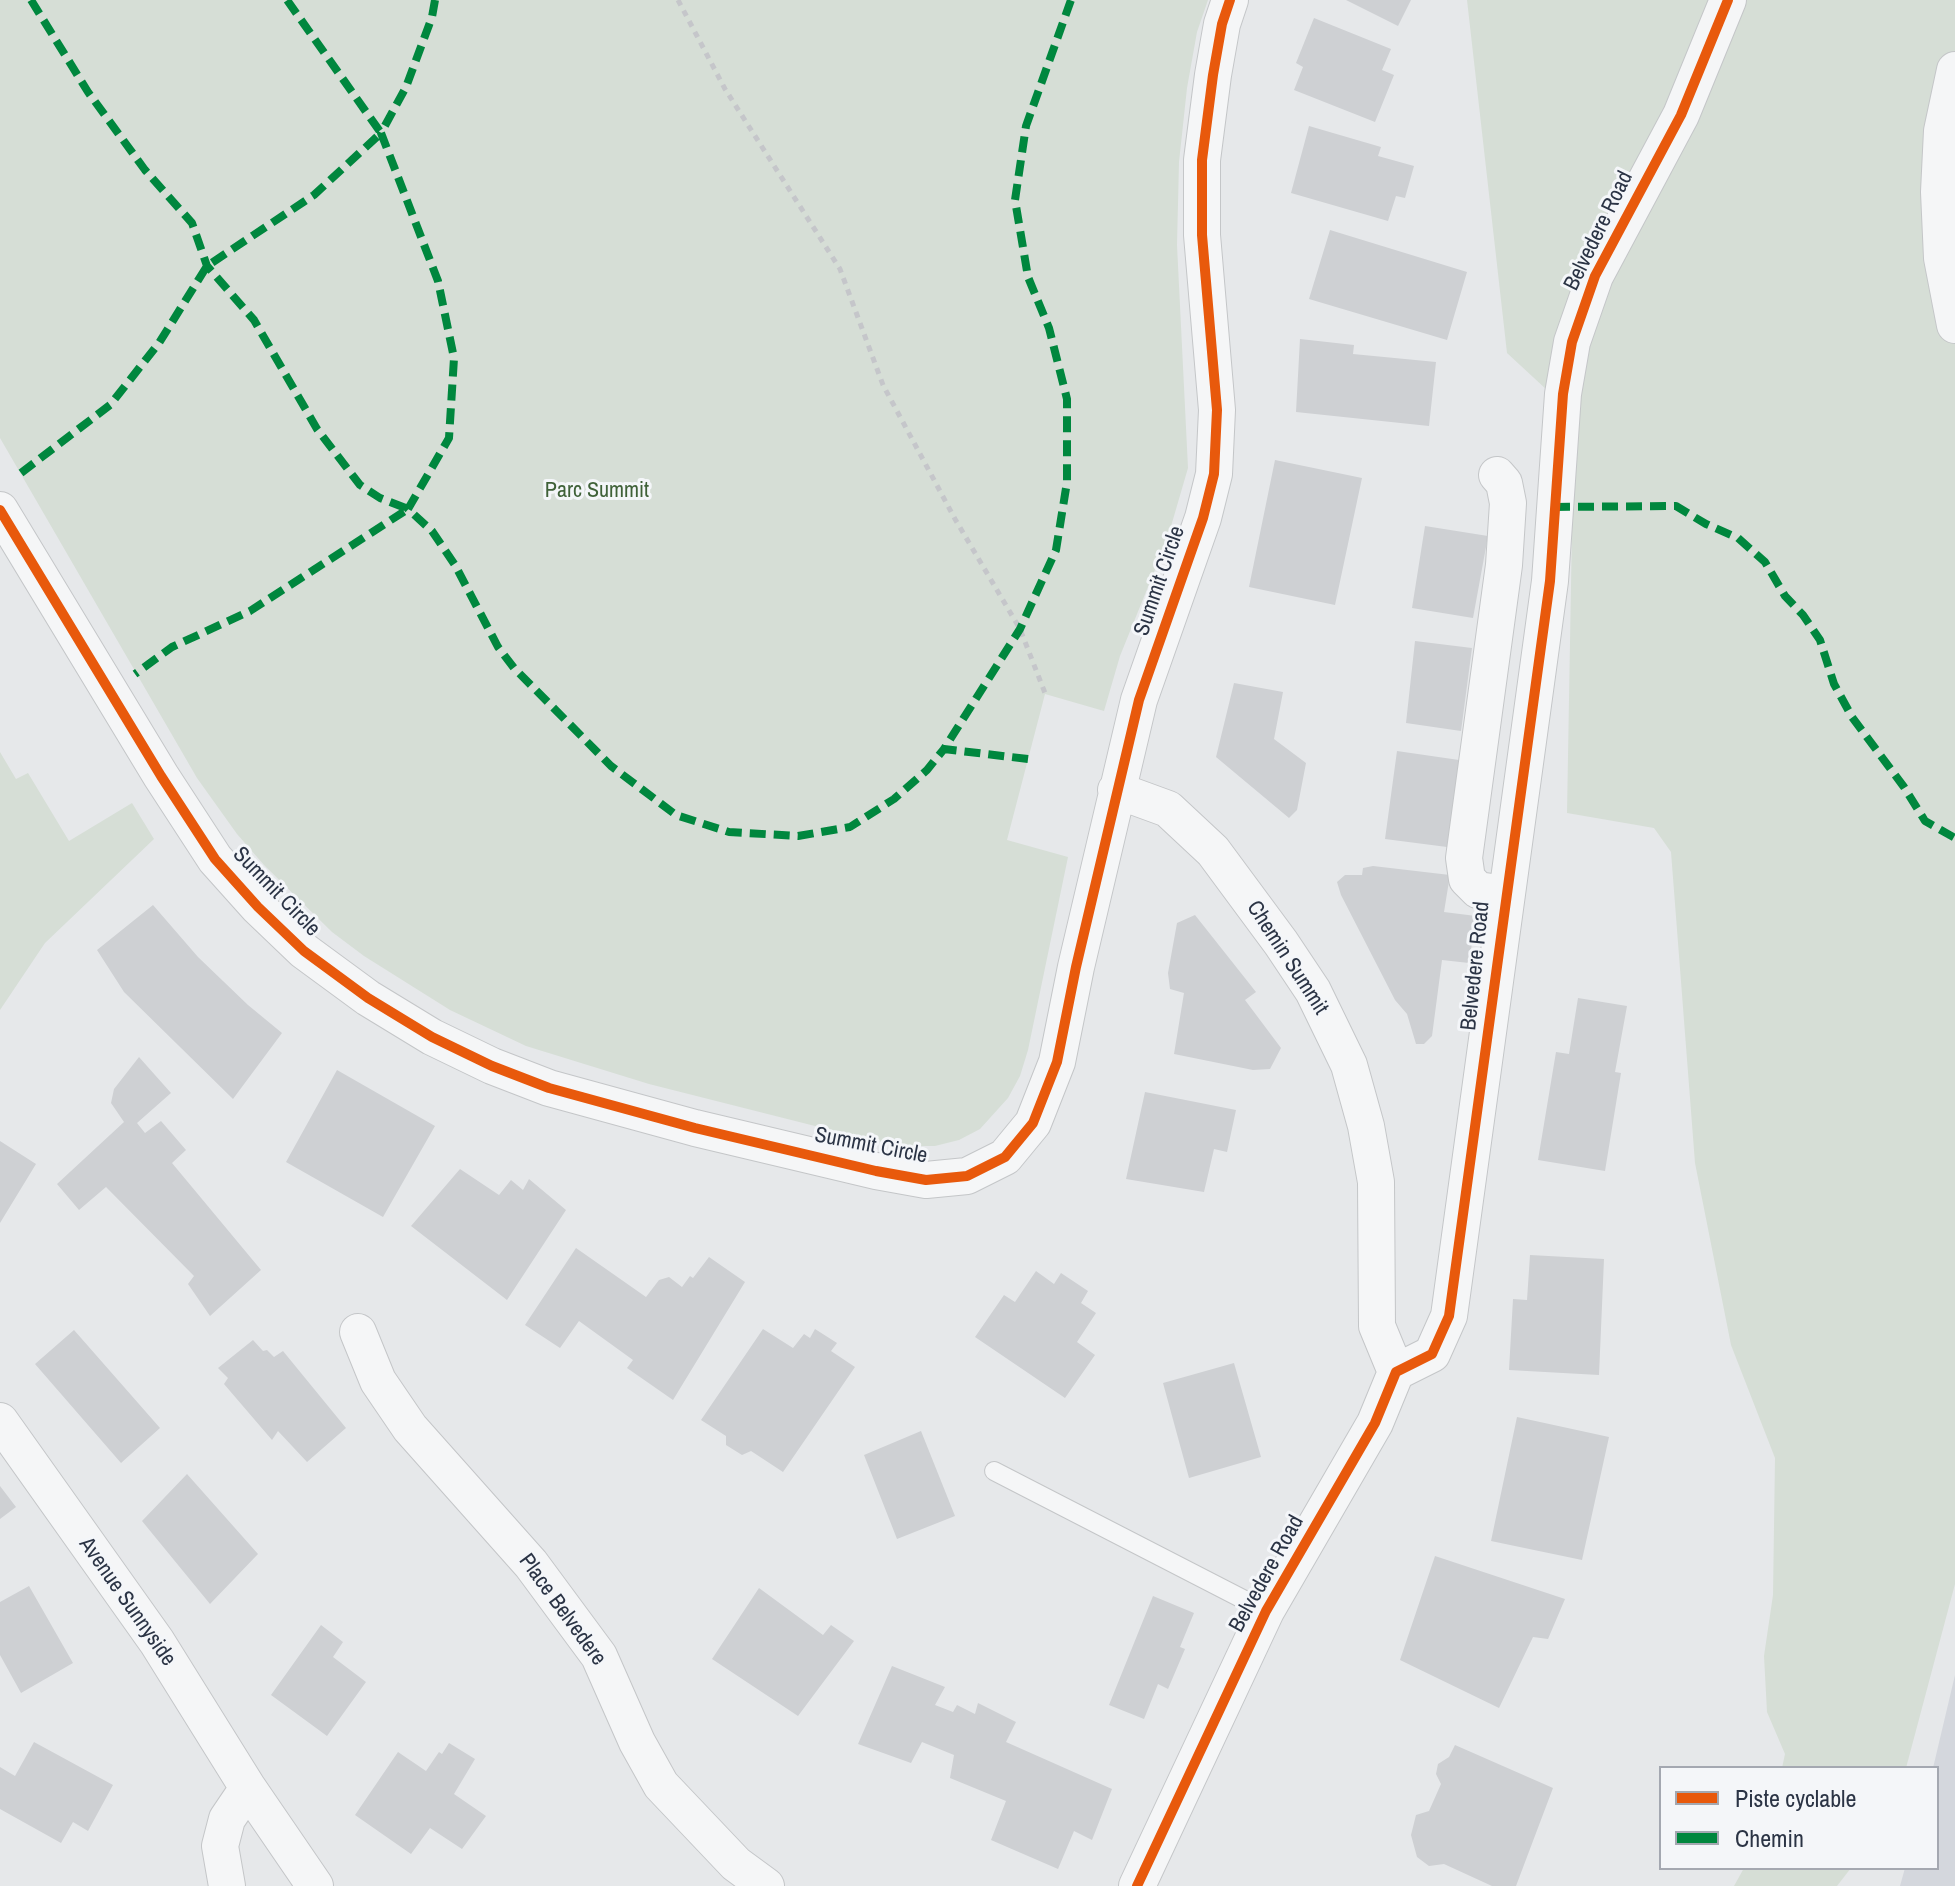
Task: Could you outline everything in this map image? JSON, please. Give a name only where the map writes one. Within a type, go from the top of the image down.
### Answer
[{"type":"street","name":"Summit Circle","points":[[0,510],[161,776],[215,859],[258,907],[304,951],[368,998],[432,1037],[492,1066],[549,1088],[695,1128],[876,1171],[926,1180],[967,1176],[1005,1157],[1033,1123],[1057,1062],[1116,790],[1139,700],[1203,518],[1214,474],[1217,410],[1202,235],[1202,160],[1213,75],[1230,0]]},
{"type":"street","name":"Belvedere Road","points":[[1137,1886],[1266,1611],[1375,1423],[1396,1372],[1432,1354],[1449,1316],[1550,581],[1563,394],[1572,342],[1595,276],[1681,115],[1728,0]]},
{"type":"street","points":[[1955,70],[1942,131],[1939,192],[1942,258],[1955,325]]},
{"type":"street","points":[[1497,475],[1504,483],[1508,503],[1506,550],[1464,858],[1467,879],[1478,890],[1505,894]]},
{"type":"street","name":"Chemin Summit","points":[[1116,790],[1168,809],[1213,851],[1313,991],[1349,1065],[1366,1126],[1376,1182],[1377,1326],[1396,1372]]},
{"type":"street","name":"Place Belvedere","points":[[358,1332],[378,1381],[410,1428],[531,1564],[599,1656],[637,1742],[661,1785],[736,1864],[766,1886]]},
{"type":"street","name":"Avenue Sunnyside","points":[[0,1421],[157,1642],[248,1788]]},
{"type":"street","points":[[227,1886],[220,1846],[227,1819],[248,1788],[315,1886]]},
{"type":"lane","points":[[994,1471],[1266,1611]]},
{"type":"path","points":[[678,0],[733,103],[840,269],[883,385],[955,519],[1020,629],[1045,693]]},
{"type":"shaded area","points":[[1955,1675],[1955,1886],[1900,1886],[1904,1870],[1939,1870],[1939,1766],[1933,1766]]},
{"type":"green space","name":"Parc Summit","points":[[0,0],[1208,0],[1197,32],[1179,162],[1177,245],[1188,468],[1167,540],[1120,656],[1104,711],[1045,694],[1007,840],[1068,857],[1020,1076],[1008,1098],[980,1129],[959,1140],[935,1146],[894,1146],[649,1084],[526,1046],[450,1010],[364,956],[332,932],[237,834],[197,778],[0,438]]},
{"type":"green space","points":[[1467,0],[1955,0],[1955,1584],[1907,1766],[1782,1766],[1785,1754],[1767,1712],[1764,1656],[1773,1595],[1775,1458],[1731,1345],[1695,1163],[1671,852],[1654,828],[1567,813],[1574,415],[1507,353]]},
{"type":"green space","points":[[0,752],[16,779],[28,773],[69,841],[132,803],[154,839],[45,943],[0,1010]]},
{"type":"green space","points":[[1743,1870],[1849,1870],[1837,1886],[1734,1886]]},
{"type":"building","points":[[1346,0],[1411,0],[1398,26]]},
{"type":"building","points":[[1314,18],[1391,49],[1382,70],[1394,75],[1375,122],[1294,90],[1303,67],[1296,63]]},
{"type":"building","points":[[1309,126],[1381,147],[1378,156],[1414,166],[1405,198],[1396,196],[1388,221],[1291,193]]},
{"type":"building","points":[[1330,230],[1467,272],[1447,340],[1309,299]]},
{"type":"building","points":[[1300,339],[1354,345],[1353,354],[1436,362],[1429,426],[1296,412]]},
{"type":"building","points":[[1275,460],[1362,478],[1335,605],[1249,587]]},
{"type":"building","points":[[1425,526],[1488,536],[1473,618],[1412,608]]},
{"type":"building","points":[[1415,641],[1472,648],[1461,731],[1406,723]]},
{"type":"building","points":[[1234,683],[1283,692],[1274,739],[1306,763],[1297,810],[1289,818],[1216,757]]},
{"type":"building","points":[[1397,751],[1459,760],[1447,847],[1385,839]]},
{"type":"building","points":[[1373,866],[1450,875],[1444,912],[1476,916],[1469,963],[1442,960],[1432,1036],[1424,1044],[1416,1044],[1407,1014],[1395,1000],[1337,882],[1345,875],[1362,875],[1363,868]]},
{"type":"building","points":[[153,905],[198,957],[282,1033],[233,1099],[124,992],[97,950]]},
{"type":"building","points":[[1195,915],[1256,992],[1245,1000],[1281,1048],[1270,1069],[1253,1070],[1174,1054],[1184,993],[1170,989],[1168,973],[1177,923]]},
{"type":"building","points":[[1578,998],[1627,1006],[1615,1072],[1621,1073],[1605,1171],[1538,1160],[1556,1052],[1569,1054]]},
{"type":"building","points":[[139,1057],[171,1093],[137,1123],[145,1133],[161,1121],[186,1150],[172,1163],[261,1270],[210,1316],[188,1284],[194,1276],[106,1187],[79,1210],[57,1184],[124,1122],[111,1103],[114,1089]]},
{"type":"building","points":[[337,1070],[435,1126],[383,1217],[286,1162]]},
{"type":"building","points":[[1145,1092],[1236,1110],[1227,1152],[1214,1149],[1204,1192],[1126,1179]]},
{"type":"building","points":[[0,1141],[36,1164],[0,1223]]},
{"type":"building","points":[[460,1169],[499,1195],[511,1180],[523,1190],[529,1179],[566,1210],[507,1300],[411,1226]]},
{"type":"building","points":[[576,1248],[646,1297],[659,1280],[669,1277],[682,1287],[709,1257],[745,1282],[673,1400],[627,1368],[633,1360],[579,1321],[560,1348],[525,1325]]},
{"type":"building","points":[[1530,1255],[1604,1259],[1599,1375],[1509,1370],[1513,1299],[1527,1300]]},
{"type":"building","points":[[1036,1271],[1054,1284],[1061,1273],[1088,1291],[1081,1303],[1096,1313],[1077,1342],[1095,1355],[1065,1398],[975,1337],[1004,1295],[1015,1302]]},
{"type":"building","points":[[763,1329],[793,1348],[804,1334],[810,1338],[815,1329],[837,1343],[831,1351],[855,1367],[783,1472],[751,1451],[742,1455],[726,1445],[726,1436],[701,1420]]},
{"type":"building","points":[[74,1330],[160,1428],[121,1463],[35,1364]]},
{"type":"building","points":[[253,1340],[274,1357],[283,1351],[346,1428],[307,1462],[278,1431],[272,1440],[224,1384],[228,1378],[218,1368]]},
{"type":"building","points":[[1234,1363],[1261,1457],[1189,1478],[1163,1383]]},
{"type":"building","points":[[1517,1417],[1609,1437],[1582,1560],[1491,1541]]},
{"type":"building","points":[[921,1431],[955,1516],[897,1539],[864,1455]]},
{"type":"building","points":[[187,1474],[258,1554],[210,1604],[142,1521]]},
{"type":"building","points":[[0,1486],[16,1507],[0,1519]]},
{"type":"building","points":[[1435,1556],[1565,1599],[1548,1639],[1533,1637],[1499,1708],[1400,1660]]},
{"type":"building","points":[[29,1586],[73,1663],[21,1693],[0,1655],[0,1602]]},
{"type":"building","points":[[759,1588],[823,1635],[831,1625],[854,1641],[798,1716],[712,1659]]},
{"type":"building","points":[[1153,1596],[1194,1613],[1180,1647],[1185,1649],[1168,1689],[1158,1684],[1144,1719],[1109,1705]]},
{"type":"building","points":[[321,1625],[343,1642],[333,1657],[366,1682],[327,1736],[271,1695]]},
{"type":"building","points":[[892,1666],[945,1687],[935,1705],[953,1712],[957,1705],[975,1714],[978,1703],[1016,1722],[1006,1742],[1112,1789],[1092,1840],[1074,1831],[1058,1869],[991,1840],[1006,1801],[950,1778],[954,1755],[922,1742],[911,1763],[858,1744]]},
{"type":"building","points":[[34,1742],[113,1785],[88,1831],[73,1822],[61,1843],[0,1809],[0,1767],[15,1776]]},
{"type":"building","points":[[449,1743],[475,1759],[454,1794],[486,1816],[462,1849],[430,1828],[411,1854],[355,1815],[398,1752],[426,1771]]},
{"type":"building","points":[[1455,1745],[1553,1788],[1516,1886],[1492,1886],[1444,1864],[1429,1866],[1417,1857],[1411,1835],[1416,1815],[1429,1811],[1441,1784],[1436,1774],[1438,1764],[1449,1757]]},
{"type":"marked path","points":[[31,0],[88,92],[145,170],[192,223],[207,266],[254,320],[317,429],[360,485],[380,498],[408,509],[250,611],[172,647],[135,674]]},
{"type":"marked path","points":[[21,473],[110,405],[159,343],[207,266],[314,195],[381,133],[287,0]]},
{"type":"marked path","points":[[435,0],[432,17],[406,87],[381,133],[438,281],[454,358],[449,438],[408,509],[432,531],[455,565],[498,647],[514,668],[611,766],[676,815],[729,832],[798,836],[850,827],[894,799],[927,770],[944,749]]},
{"type":"marked path","points":[[1028,759],[944,749],[1020,629],[1056,550],[1067,482],[1067,399],[1049,328],[1028,277],[1015,200],[1026,126],[1071,0]]},
{"type":"marked path","points":[[1554,507],[1676,506],[1738,538],[1765,562],[1785,596],[1820,640],[1834,684],[1852,717],[1925,821],[1955,838]]},
{"type":"cycle path","points":[[0,510],[161,776],[215,859],[258,907],[304,951],[368,998],[432,1037],[492,1066],[549,1088],[695,1128],[876,1171],[926,1180],[967,1176],[1005,1157],[1033,1123],[1057,1062],[1076,967],[1139,700],[1203,518],[1214,474],[1217,410],[1202,235],[1202,160],[1213,75],[1222,24],[1230,0]]},
{"type":"cycle path","points":[[1137,1886],[1266,1611],[1375,1423],[1396,1372],[1432,1354],[1449,1316],[1550,581],[1563,394],[1572,342],[1595,276],[1681,115],[1728,0]]}]
